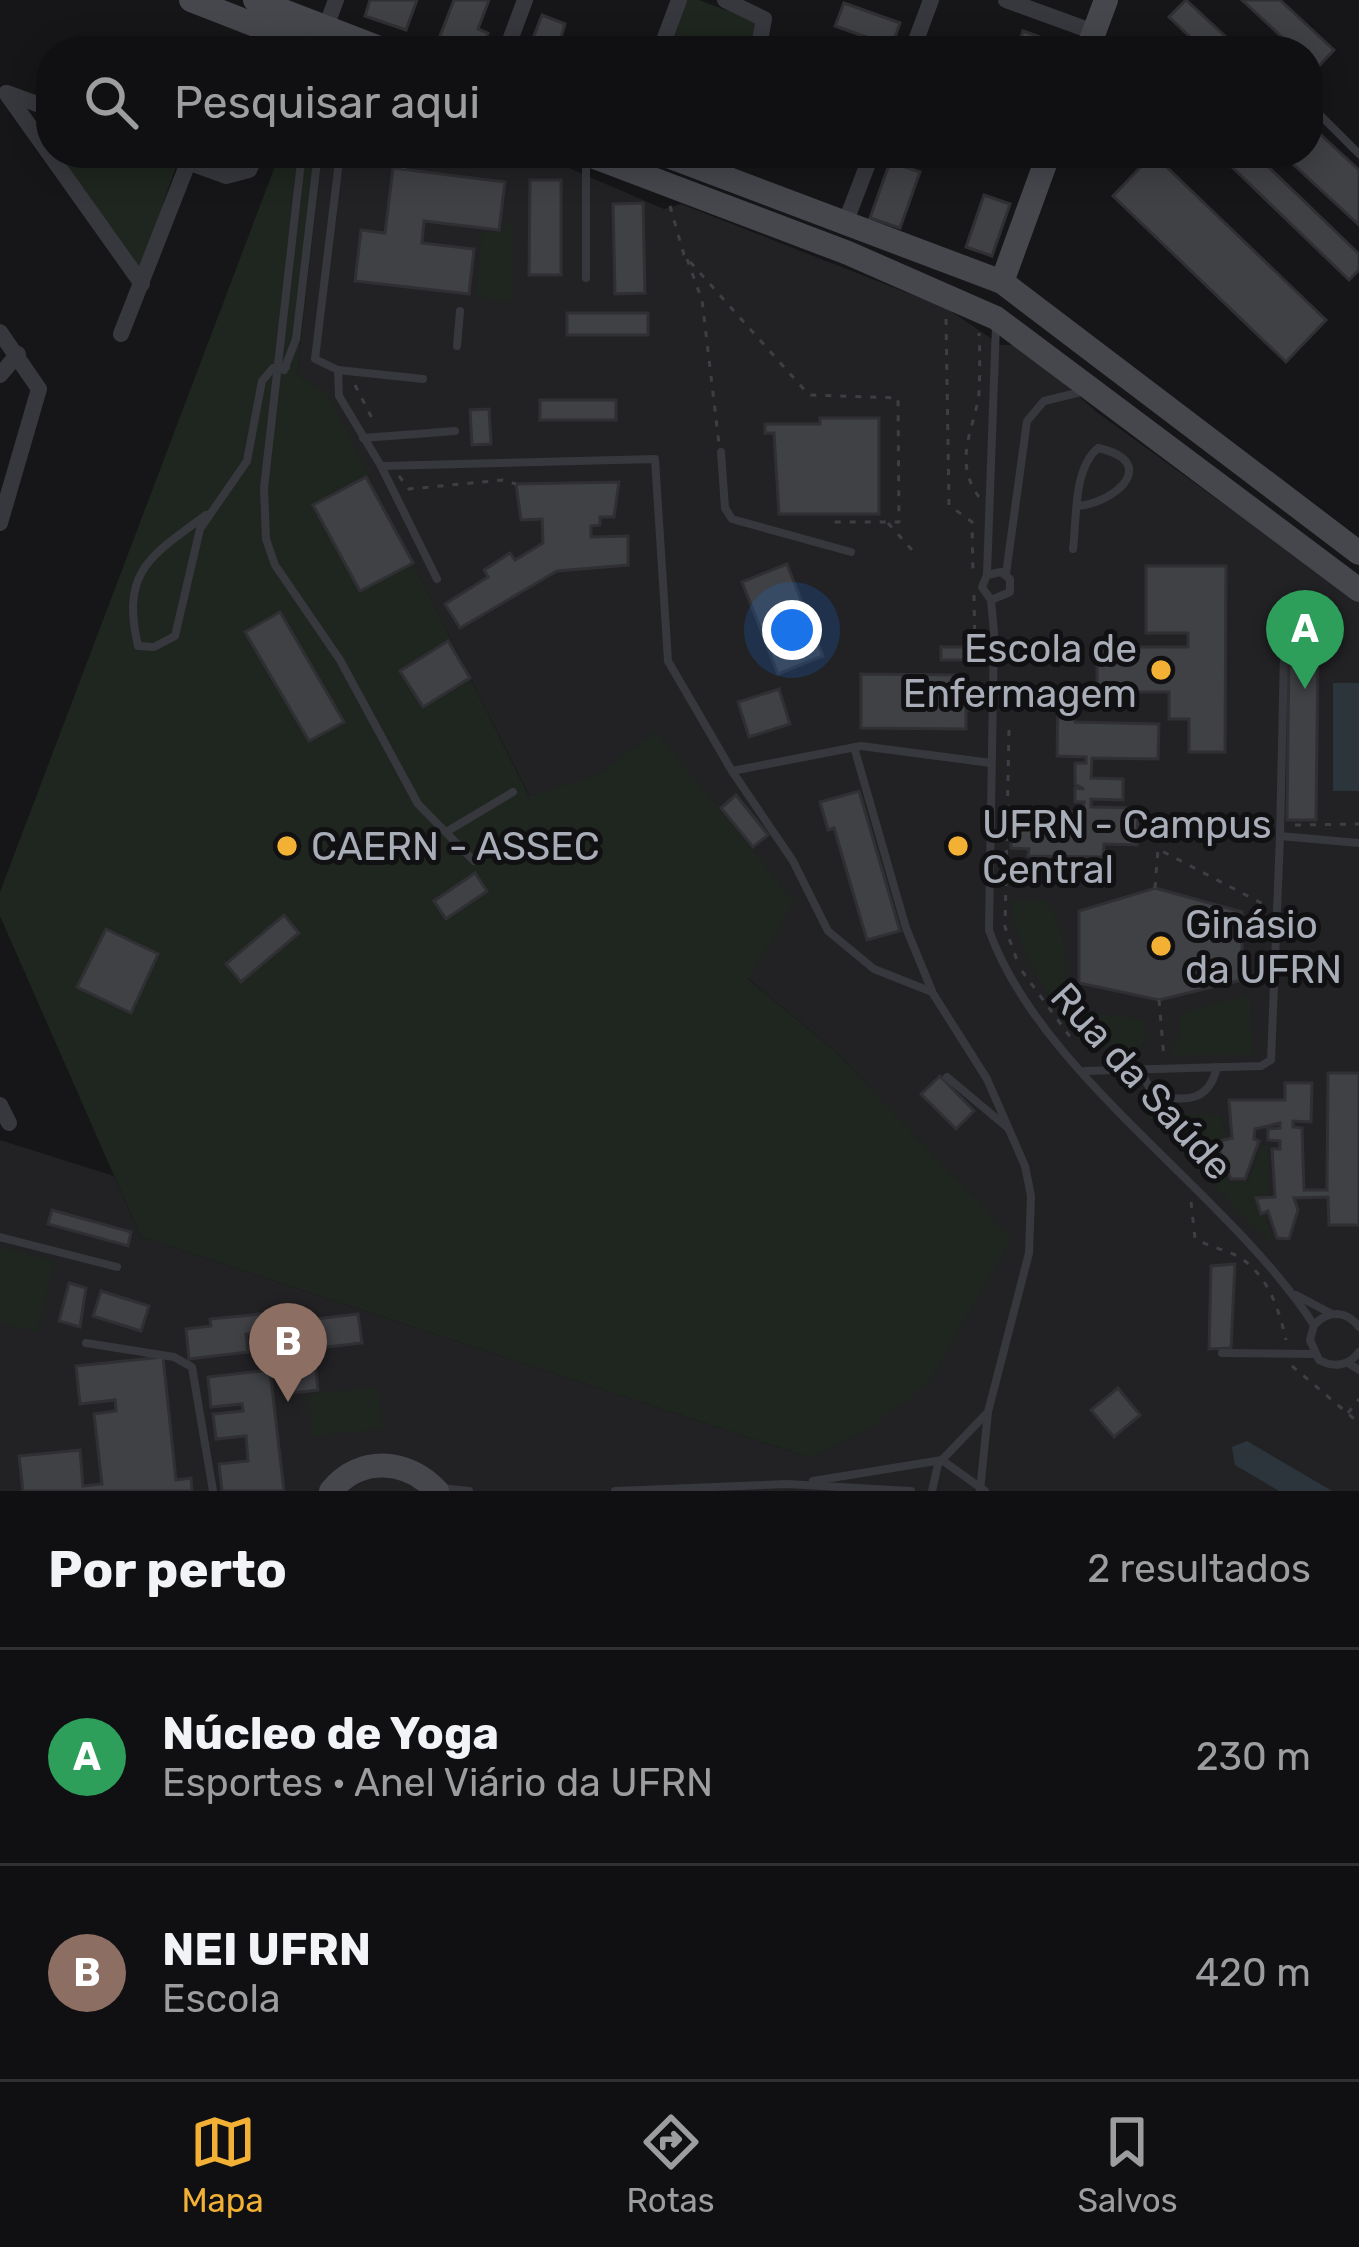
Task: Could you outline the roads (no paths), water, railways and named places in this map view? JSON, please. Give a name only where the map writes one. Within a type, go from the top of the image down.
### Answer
[{"type":"main road","points":[[191,0],[318,35]]},
{"type":"main road","points":[[255,0],[318,35]]},
{"type":"main road","points":[[1093,36],[1106,0]]},
{"type":"main road","points":[[624,168],[848,253],[985,319],[1094,388],[1359,590]]},
{"type":"main road","points":[[704,168],[1001,282],[1359,554]]},
{"type":"main road","points":[[1001,282],[1043,168]]},
{"type":"main road","points":[[332,1491],[357,1470],[377,1465],[418,1474],[436,1489]]},
{"type":"street","points":[[511,36],[524,0]]},
{"type":"street","points":[[666,36],[679,0]]},
{"type":"street","points":[[727,0],[764,19],[761,36]]},
{"type":"street","points":[[918,36],[932,0]]},
{"type":"street","points":[[1006,0],[1081,36]]},
{"type":"street","points":[[3,92],[36,104]]},
{"type":"street","points":[[3,92],[36,138]]},
{"type":"street","points":[[58,168],[142,284]]},
{"type":"street","points":[[121,334],[186,168]]},
{"type":"street","points":[[203,168],[226,176],[249,168]]},
{"type":"street","points":[[846,221],[866,168]]},
{"type":"street","points":[[0,332],[39,392],[0,523]]},
{"type":"street","points":[[0,376],[17,354]]},
{"type":"street","points":[[0,1105],[9,1123]]},
{"type":"lane","points":[[1323,118],[1359,154]]},
{"type":"lane","points":[[301,168],[282,366],[264,488],[269,551],[340,660],[360,705],[418,804],[474,860]]},
{"type":"lane","points":[[206,515],[175,635],[154,647],[139,646],[130,610],[142,567],[206,515],[247,460],[262,381],[282,366],[296,338],[316,168]]},
{"type":"lane","points":[[338,168],[315,359],[338,370],[423,379]]},
{"type":"lane","points":[[585,168],[586,278]]},
{"type":"lane","points":[[457,346],[460,311]]},
{"type":"lane","name":"Rua da Saúde","points":[[985,319],[987,575],[982,587],[991,599],[989,930],[1009,977],[1083,1072],[1294,1294],[1314,1325]]},
{"type":"lane","points":[[338,370],[339,396],[381,466],[437,579]]},
{"type":"lane","points":[[991,599],[1010,592],[1006,574],[1027,422],[1044,401],[1094,388]]},
{"type":"lane","points":[[362,438],[455,431]]},
{"type":"lane","points":[[1073,549],[1078,506],[1090,452],[1098,448],[1114,451],[1128,464],[1130,475],[1120,493],[1105,502],[1078,506]]},
{"type":"lane","points":[[721,452],[725,508],[732,519],[851,552]]},
{"type":"lane","points":[[381,466],[655,459],[668,661],[732,771],[793,860],[829,931],[874,969],[932,992]]},
{"type":"lane","points":[[987,575],[1006,574]]},
{"type":"lane","points":[[1083,1072],[1261,1066],[1271,1060],[1284,652]]},
{"type":"lane","points":[[732,771],[854,747],[991,763]]},
{"type":"lane","points":[[854,747],[906,928],[932,992],[987,1078],[1025,1166],[1032,1221],[1030,1252],[988,1412],[982,1489]]},
{"type":"lane","points":[[446,832],[513,791]]},
{"type":"lane","points":[[1280,836],[1359,843]]},
{"type":"lane","points":[[1140,1069],[1153,1095],[1169,1099],[1202,1097],[1211,1090],[1217,1067]]},
{"type":"lane","points":[[946,1077],[1009,1129]]},
{"type":"lane","points":[[0,1237],[117,1268]]},
{"type":"lane","name":"Rua da Saúde","points":[[1294,1294],[1346,1315],[1359,1327]]},
{"type":"lane","points":[[1314,1354],[1310,1340],[1314,1325],[1332,1313]]},
{"type":"lane","points":[[86,1343],[174,1357],[191,1367],[197,1377],[213,1491]]},
{"type":"lane","points":[[1222,1353],[1314,1354],[1333,1366],[1348,1363],[1359,1352]]},
{"type":"lane","points":[[1348,1363],[1359,1370]]},
{"type":"lane","points":[[932,1491],[942,1460],[988,1412]]},
{"type":"lane","points":[[787,1484],[942,1460],[982,1489]]},
{"type":"lane","points":[[615,1491],[787,1484],[911,1491]]},
{"type":"lane","points":[[436,1489],[469,1491]]},
{"type":"place","name":"Escola de Enfermagem","points":[[1161,670]]},
{"type":"place","name":"Núcleo de Yoga","points":[[1305,689]]},
{"type":"place","name":"CAERN - ASSEC","points":[[287,846]]},
{"type":"place","name":"UFRN - Campus Central","points":[[958,846]]},
{"type":"place","name":"Ginásio da UFRN","points":[[1161,946]]},
{"type":"place","name":"NEI UFRN","points":[[288,1402]]}]
